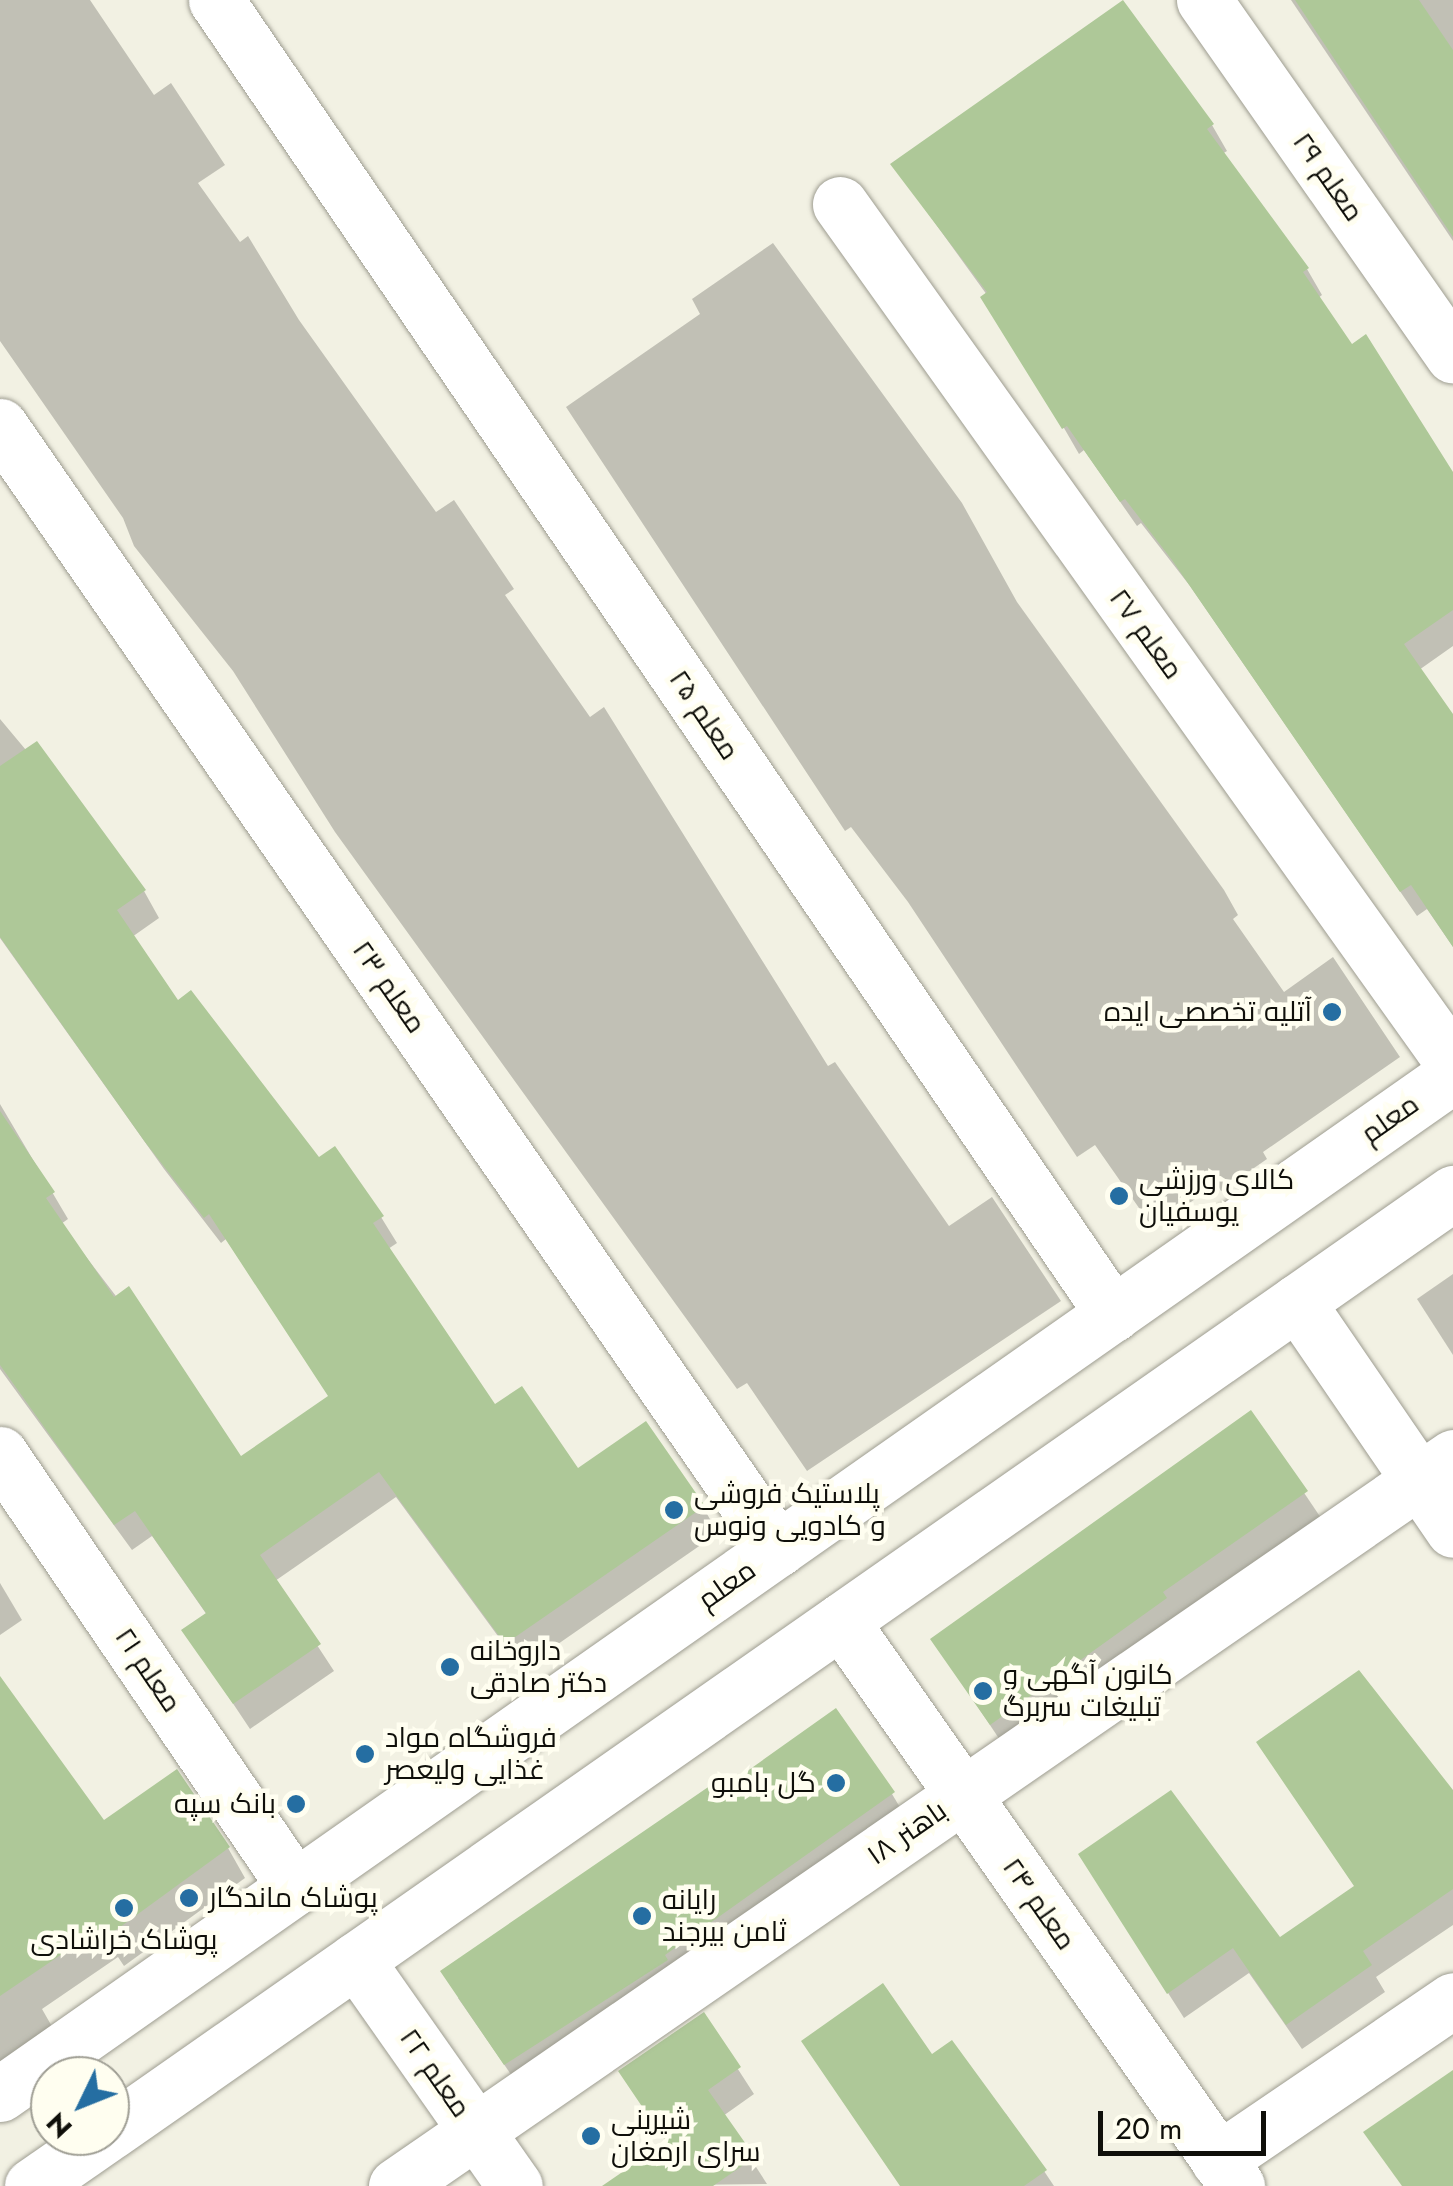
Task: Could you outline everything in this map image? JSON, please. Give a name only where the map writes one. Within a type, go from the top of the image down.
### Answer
[{"type":"street","name":"معلم ۲۵","points":[[216,0],[1113,1314]]},
{"type":"street","name":"معلم ۲۹","points":[[1204,0],[1453,355]]},
{"type":"street","name":"معلم ۲۷","points":[[840,204],[1453,1063]]},
{"type":"street","name":"معلم ۲۳","points":[[0,426],[778,1549]]},
{"type":"street","name":"معلم","points":[[0,2094],[1453,1075]]},
{"type":"street","points":[[130,2118],[1453,1193]]},
{"type":"street","points":[[1298,1302],[1436,1469],[1453,1530]]},
{"type":"street","name":"معلم ۲۱","points":[[0,1454],[295,1887]]},
{"type":"street","name":"باهنر ۱۸","points":[[396,2186],[1436,1469]]},
{"type":"street","name":"معلم ۲۴","points":[[841,1622],[1228,2173]]},
{"type":"street","name":"معلم ۲۲","points":[[356,1960],[515,2186]]},
{"type":"street","points":[[1228,2173],[1453,2000]]},
{"type":"street","points":[[32,2186],[75,2156]]},
{"type":"building","points":[[1123,0],[1214,124],[1207,129],[1309,268],[1303,272],[1352,344],[1366,334],[1453,472],[1453,610],[1404,644],[1453,714],[1453,947],[1411,885],[1400,892],[1172,560],[1125,499],[1120,502],[1067,426],[1062,429],[980,297],[987,292],[890,164]]},
{"type":"building","points":[[1295,0],[1419,0],[1453,50],[1453,237]]},
{"type":"building","points":[[37,741],[146,890],[117,910],[178,1000],[191,990],[319,1157],[335,1146],[384,1216],[373,1223],[495,1404],[522,1386],[578,1468],[646,1421],[705,1506],[505,1644],[379,1472],[260,1555],[321,1644],[233,1704],[181,1630],[206,1613],[135,1511],[114,1525],[0,1365],[0,1111],[55,1192],[46,1198],[114,1297],[129,1286],[241,1456],[328,1396],[209,1214],[204,1218],[145,1142],[0,937],[0,766]]},
{"type":"building","points":[[1251,1410],[1308,1491],[1163,1592],[1167,1598],[990,1725],[930,1639]]},
{"type":"building","points":[[1359,1670],[1453,1790],[1453,1889],[1363,1951],[1372,1965],[1286,2025],[1233,1948],[1167,1994],[1078,1854],[1171,1790],[1280,1937],[1354,1886],[1256,1742]]},
{"type":"building","points":[[0,1676],[104,1820],[177,1769],[230,1847],[105,1938],[99,1929],[0,1996]]},
{"type":"building","points":[[836,1708],[895,1792],[665,1955],[668,1960],[504,2065],[440,1971],[717,1781],[722,1789]]},
{"type":"building","points":[[883,1983],[932,2054],[952,2040],[1047,2170],[1024,2186],[900,2186],[801,2041]]},
{"type":"building","points":[[704,2012],[741,2067],[708,2090],[755,2157],[713,2186],[602,2186],[666,2142],[618,2071]]},
{"type":"building","points":[[1453,2070],[1453,2186],[1402,2186],[1363,2132]]},
{"type":"place","name":"آتلیه تخصصی ایده","points":[[1332,1012]]},
{"type":"place","name":"کالای ورزشی یوسفیان","points":[[1119,1196]]},
{"type":"place","name":"پلاستیک فروشی و کادویی ونوس","points":[[674,1510]]},
{"type":"place","name":"داروخانه دکتر صادقی","points":[[450,1667]]},
{"type":"place","name":"کانون آگهی و تبلیغات سربرگ","points":[[983,1691]]},
{"type":"place","name":"فروشگاه مواد غذایی ولیعصر","points":[[365,1754]]},
{"type":"place","name":"گل بامبو","points":[[836,1783]]},
{"type":"place","name":"بانک سپه","points":[[296,1804]]},
{"type":"place","name":"پوشاک ماندگار","points":[[189,1898]]},
{"type":"place","name":"پوشاک خراشادی","points":[[124,1908]]},
{"type":"place","name":"رایانه ثامن بیرجند","points":[[642,1916]]},
{"type":"place","name":"شیرینی سرای ارمغان","points":[[591,2136]]}]
